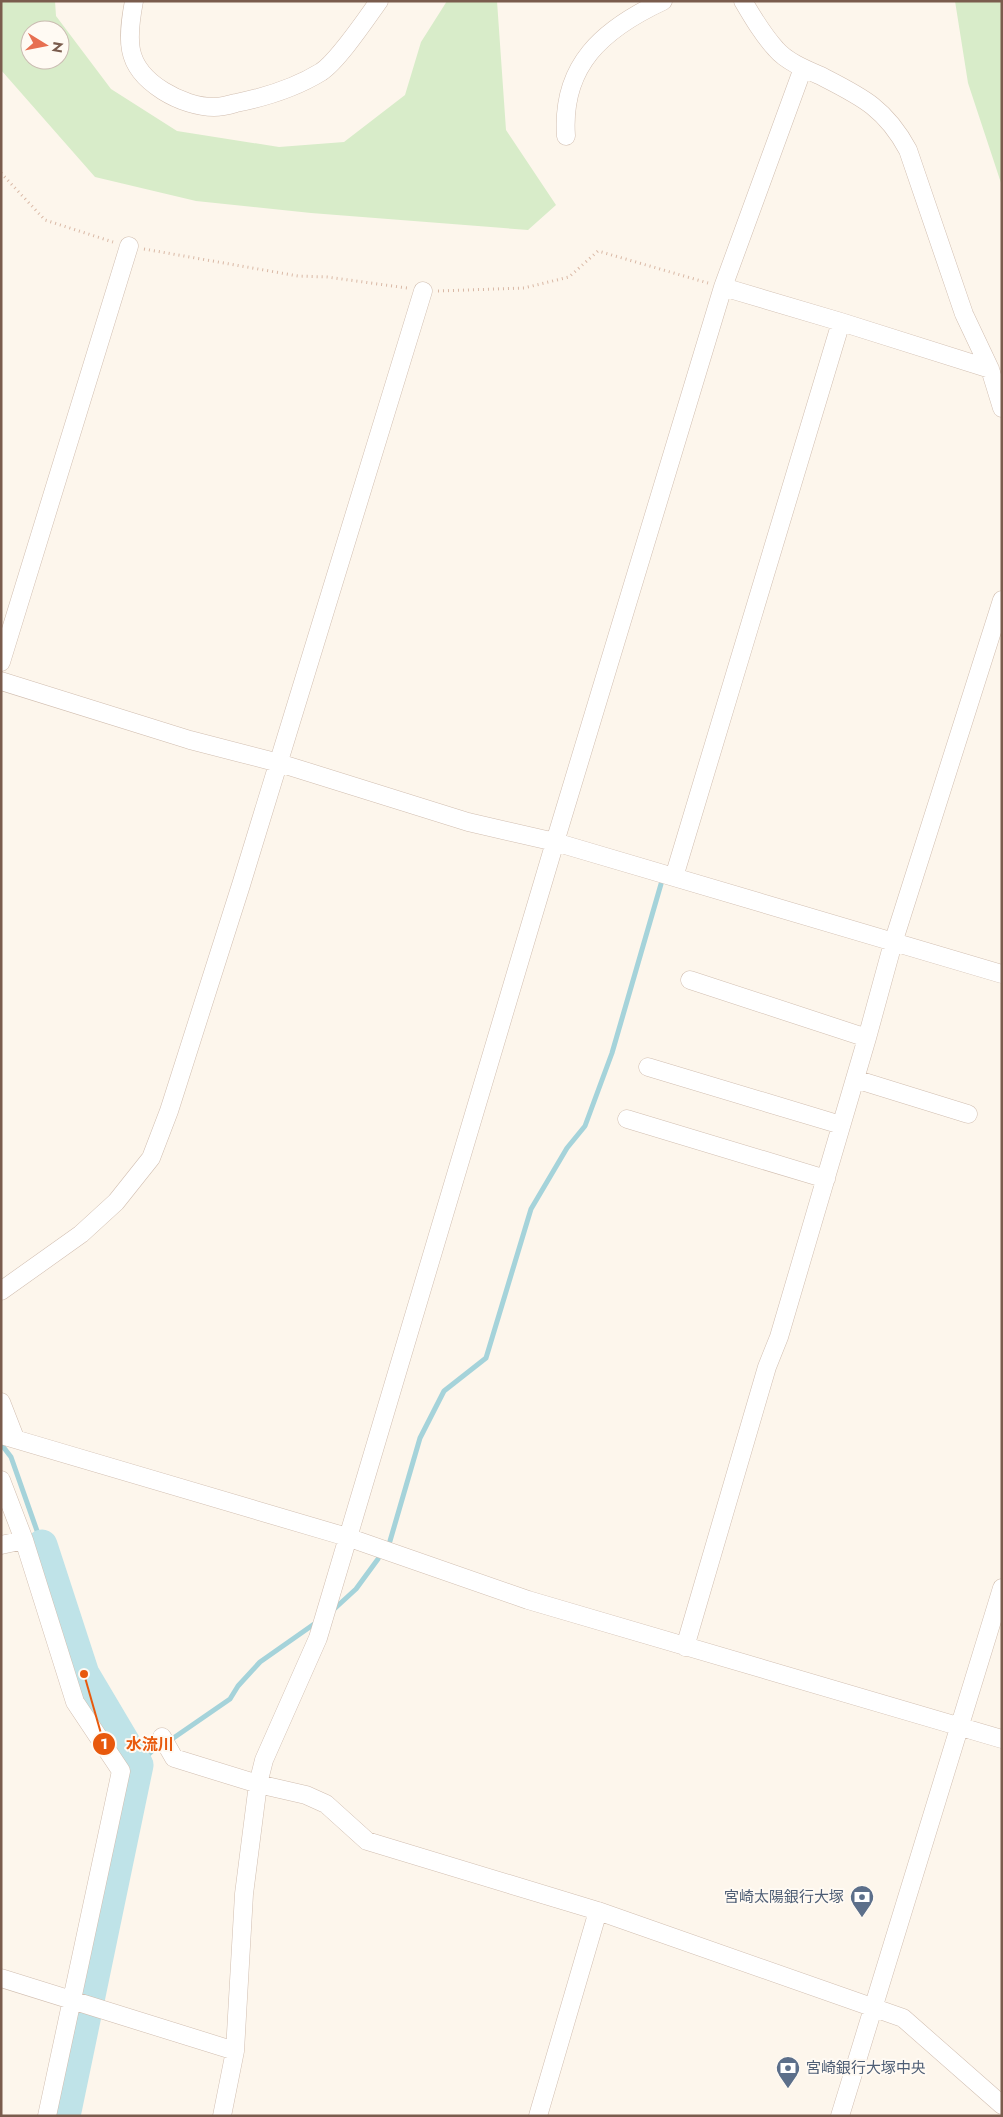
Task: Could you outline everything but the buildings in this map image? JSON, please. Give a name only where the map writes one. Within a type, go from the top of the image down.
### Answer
[{"type":"street","points":[[134,1],[130,43],[133,56],[139,68],[152,83],[174,97],[196,105],[216,107],[283,92],[323,71],[379,1]]},
{"type":"street","points":[[566,136],[564,115],[570,89],[581,63],[605,36],[635,14],[663,1]]},
{"type":"street","points":[[743,1],[777,50],[803,68],[855,93],[884,114],[898,130],[911,158],[964,314],[990,369],[1002,408]]},
{"type":"street","points":[[222,2116],[236,2051],[244,1894],[258,1784],[264,1760],[318,1638],[555,842],[723,287],[803,68]]},
{"type":"street","points":[[1,662],[129,246]]},
{"type":"street","points":[[723,287],[990,369]]},
{"type":"street","points":[[1,1291],[81,1234],[116,1202],[151,1158],[169,1111],[423,290]]},
{"type":"street","points":[[674,877],[841,322]]},
{"type":"street","points":[[685,1647],[767,1368],[779,1337],[826,1179],[893,943],[1002,600]]},
{"type":"street","points":[[1,681],[190,740],[278,763],[468,822],[555,842],[1002,974]]},
{"type":"street","points":[[690,980],[867,1038]]},
{"type":"street","points":[[648,1067],[841,1126]]},
{"type":"street","points":[[855,1079],[968,1114]]},
{"type":"street","points":[[627,1119],[826,1179]]},
{"type":"street","points":[[1,1402],[8,1436],[347,1537],[483,1585],[685,1647],[1002,1739]]},
{"type":"street","points":[[1,1480],[24,1540],[75,1702],[121,1771],[46,2116]]},
{"type":"street","points":[[1,1545],[24,1540]]},
{"type":"street","points":[[840,2116],[1002,1588]]},
{"type":"street","points":[[162,1737],[174,1758],[258,1784],[306,1795],[326,1804],[367,1841],[598,1911],[903,2018],[1002,2104]]},
{"type":"street","points":[[538,2116],[598,1911]]},
{"type":"street","points":[[1,1978],[236,2051]]},
{"type":"path","points":[[1,172],[45,220],[129,246],[298,276],[327,277],[423,290],[524,288],[569,277],[598,251],[723,287]]},
{"type":"green space","points":[[1,1],[55,1],[56,16],[59,20],[20,20],[20,70],[70,70],[70,35],[111,89],[177,131],[279,147],[344,142],[405,95],[421,42],[447,1],[497,1],[506,130],[556,205],[528,230],[311,213],[196,201],[95,177],[1,70]]},
{"type":"green space","points":[[955,1],[1002,1],[1002,186],[968,83]]},
{"type":"waterway","points":[[390,1541],[420,1438],[444,1391],[486,1358],[531,1209],[567,1148],[585,1126],[612,1053],[661,884]]},
{"type":"waterway","points":[[1,1444],[11,1457],[42,1545]]},
{"type":"waterway","points":[[42,1545],[84,1674],[138,1765],[65,2116]]},
{"type":"waterway","points":[[332,1611],[356,1589],[378,1559]]},
{"type":"waterway","points":[[138,1765],[155,1748],[172,1739],[230,1699],[238,1686],[260,1662],[317,1622]]},
{"type":"place","name":"水流川","points":[[84,1674]]},
{"type":"place","name":"宮崎太陽銀行大塚","points":[[862,1918]]},
{"type":"place","name":"宮崎銀行大塚中央","points":[[788,2089]]}]
